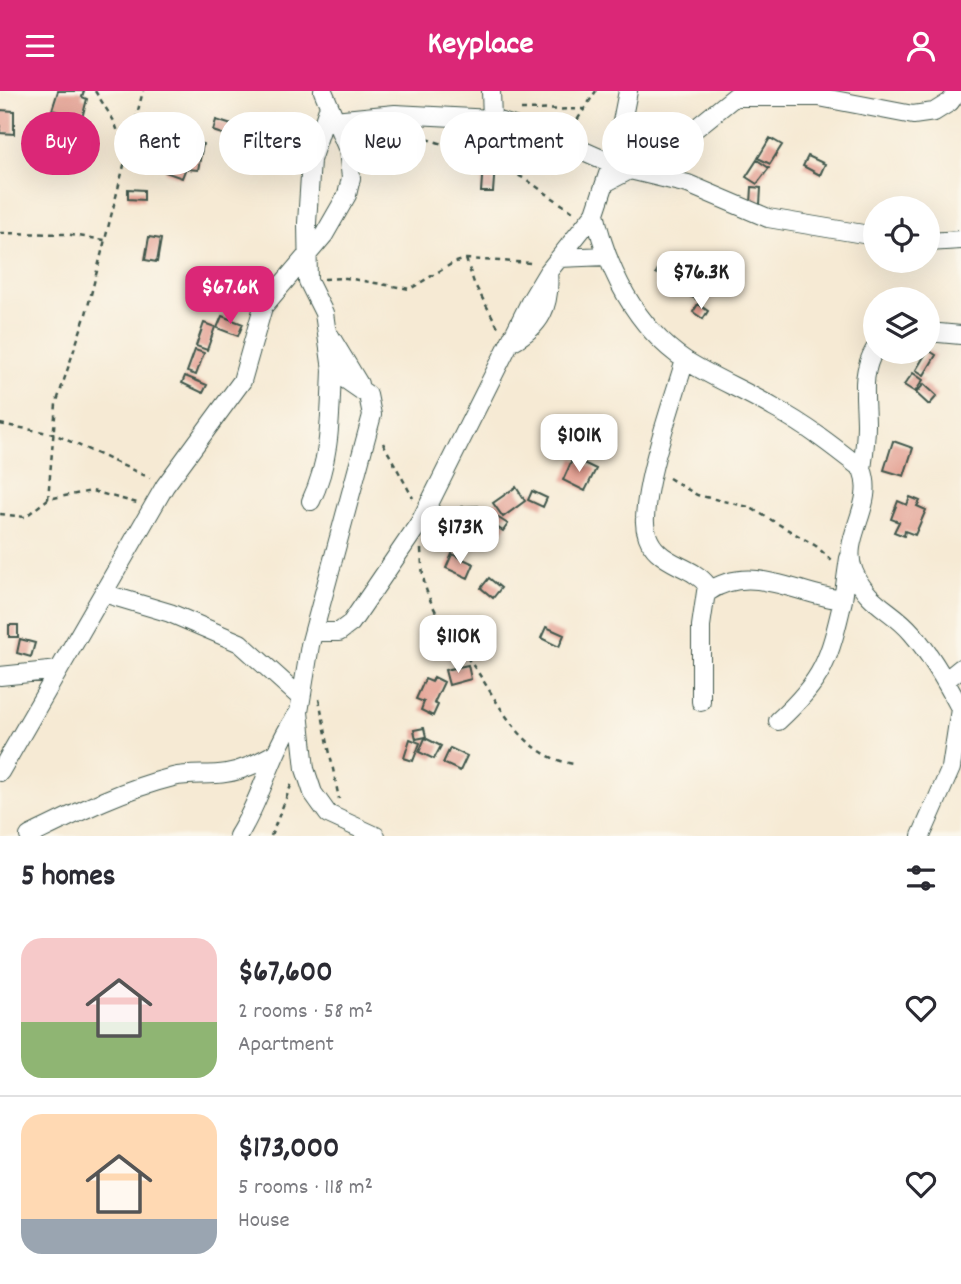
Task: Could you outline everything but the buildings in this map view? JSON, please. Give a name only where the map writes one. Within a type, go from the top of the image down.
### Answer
[{"type":"street","points":[[491,91],[495,112]]},
{"type":"street","points":[[624,112],[628,91]]},
{"type":"street","points":[[704,122],[739,94],[819,97],[913,115],[934,112],[950,102],[958,91]]},
{"type":"street","points":[[328,105],[395,114],[440,116]]},
{"type":"street","points":[[311,501],[321,479],[326,457],[332,370],[324,313],[309,281],[307,193],[318,131],[328,105]]},
{"type":"street","points":[[0,772],[161,493],[242,381],[264,307],[309,255],[337,215],[351,178],[348,150],[328,105]]},
{"type":"street","points":[[315,632],[327,633],[346,629],[420,522],[508,348],[554,265],[592,218],[609,175]]},
{"type":"street","points":[[607,182],[624,175]]},
{"type":"street","points":[[650,175],[696,187],[768,218],[863,234]]},
{"type":"street","points":[[592,218],[621,288],[640,316],[685,360],[786,415],[862,469]]},
{"type":"street","points":[[940,241],[961,240]]},
{"type":"street","points":[[554,265],[607,256]]},
{"type":"street","points":[[327,329],[344,363],[371,401],[372,415],[315,632],[306,700],[305,769],[313,793],[328,814],[375,836]]},
{"type":"street","points":[[940,333],[961,335]]},
{"type":"street","points":[[685,360],[644,520],[648,539],[658,553],[702,577],[708,592],[702,611],[701,702]]},
{"type":"street","points":[[778,721],[806,696],[823,672],[843,600],[849,558],[865,505],[866,491],[862,469],[866,442],[863,382],[867,364]]},
{"type":"street","points":[[332,370],[363,390]]},
{"type":"street","points":[[849,558],[868,598],[911,632],[961,709],[950,768],[921,836]]},
{"type":"street","points":[[708,592],[730,581],[757,578],[790,589],[843,600]]},
{"type":"street","points":[[103,593],[170,613],[240,643],[306,700]]},
{"type":"street","points":[[945,681],[961,668]]},
{"type":"street","points":[[0,676],[59,670]]},
{"type":"street","points":[[237,836],[258,801],[276,753],[306,700]]},
{"type":"street","points":[[29,836],[97,801],[137,787],[176,776],[225,773],[250,767],[276,753]]},
{"type":"path","points":[[95,91],[114,121]]},
{"type":"path","points":[[138,112],[143,91]]},
{"type":"path","points":[[585,112],[596,91]]},
{"type":"path","points":[[516,112],[527,108],[587,109]]},
{"type":"path","points":[[426,139],[479,155],[592,218]]},
{"type":"path","points":[[48,499],[56,404],[86,314],[122,175]]},
{"type":"path","points":[[0,233],[65,234],[105,240]]},
{"type":"path","points":[[466,259],[474,283],[508,348]]},
{"type":"path","points":[[309,281],[346,278],[411,289],[453,263],[466,259],[532,263]]},
{"type":"path","points":[[372,415],[387,451],[411,494],[420,522],[426,590],[457,646],[513,728],[550,756],[573,764]]},
{"type":"path","points":[[0,424],[54,434],[106,456],[161,493],[148,505],[92,491],[48,499],[25,517],[0,514]]},
{"type":"path","points":[[653,477],[671,478],[697,495],[749,507],[816,546],[846,577]]},
{"type":"path","points":[[306,700],[330,761],[349,825]]},
{"type":"path","points":[[271,836],[294,778]]}]
